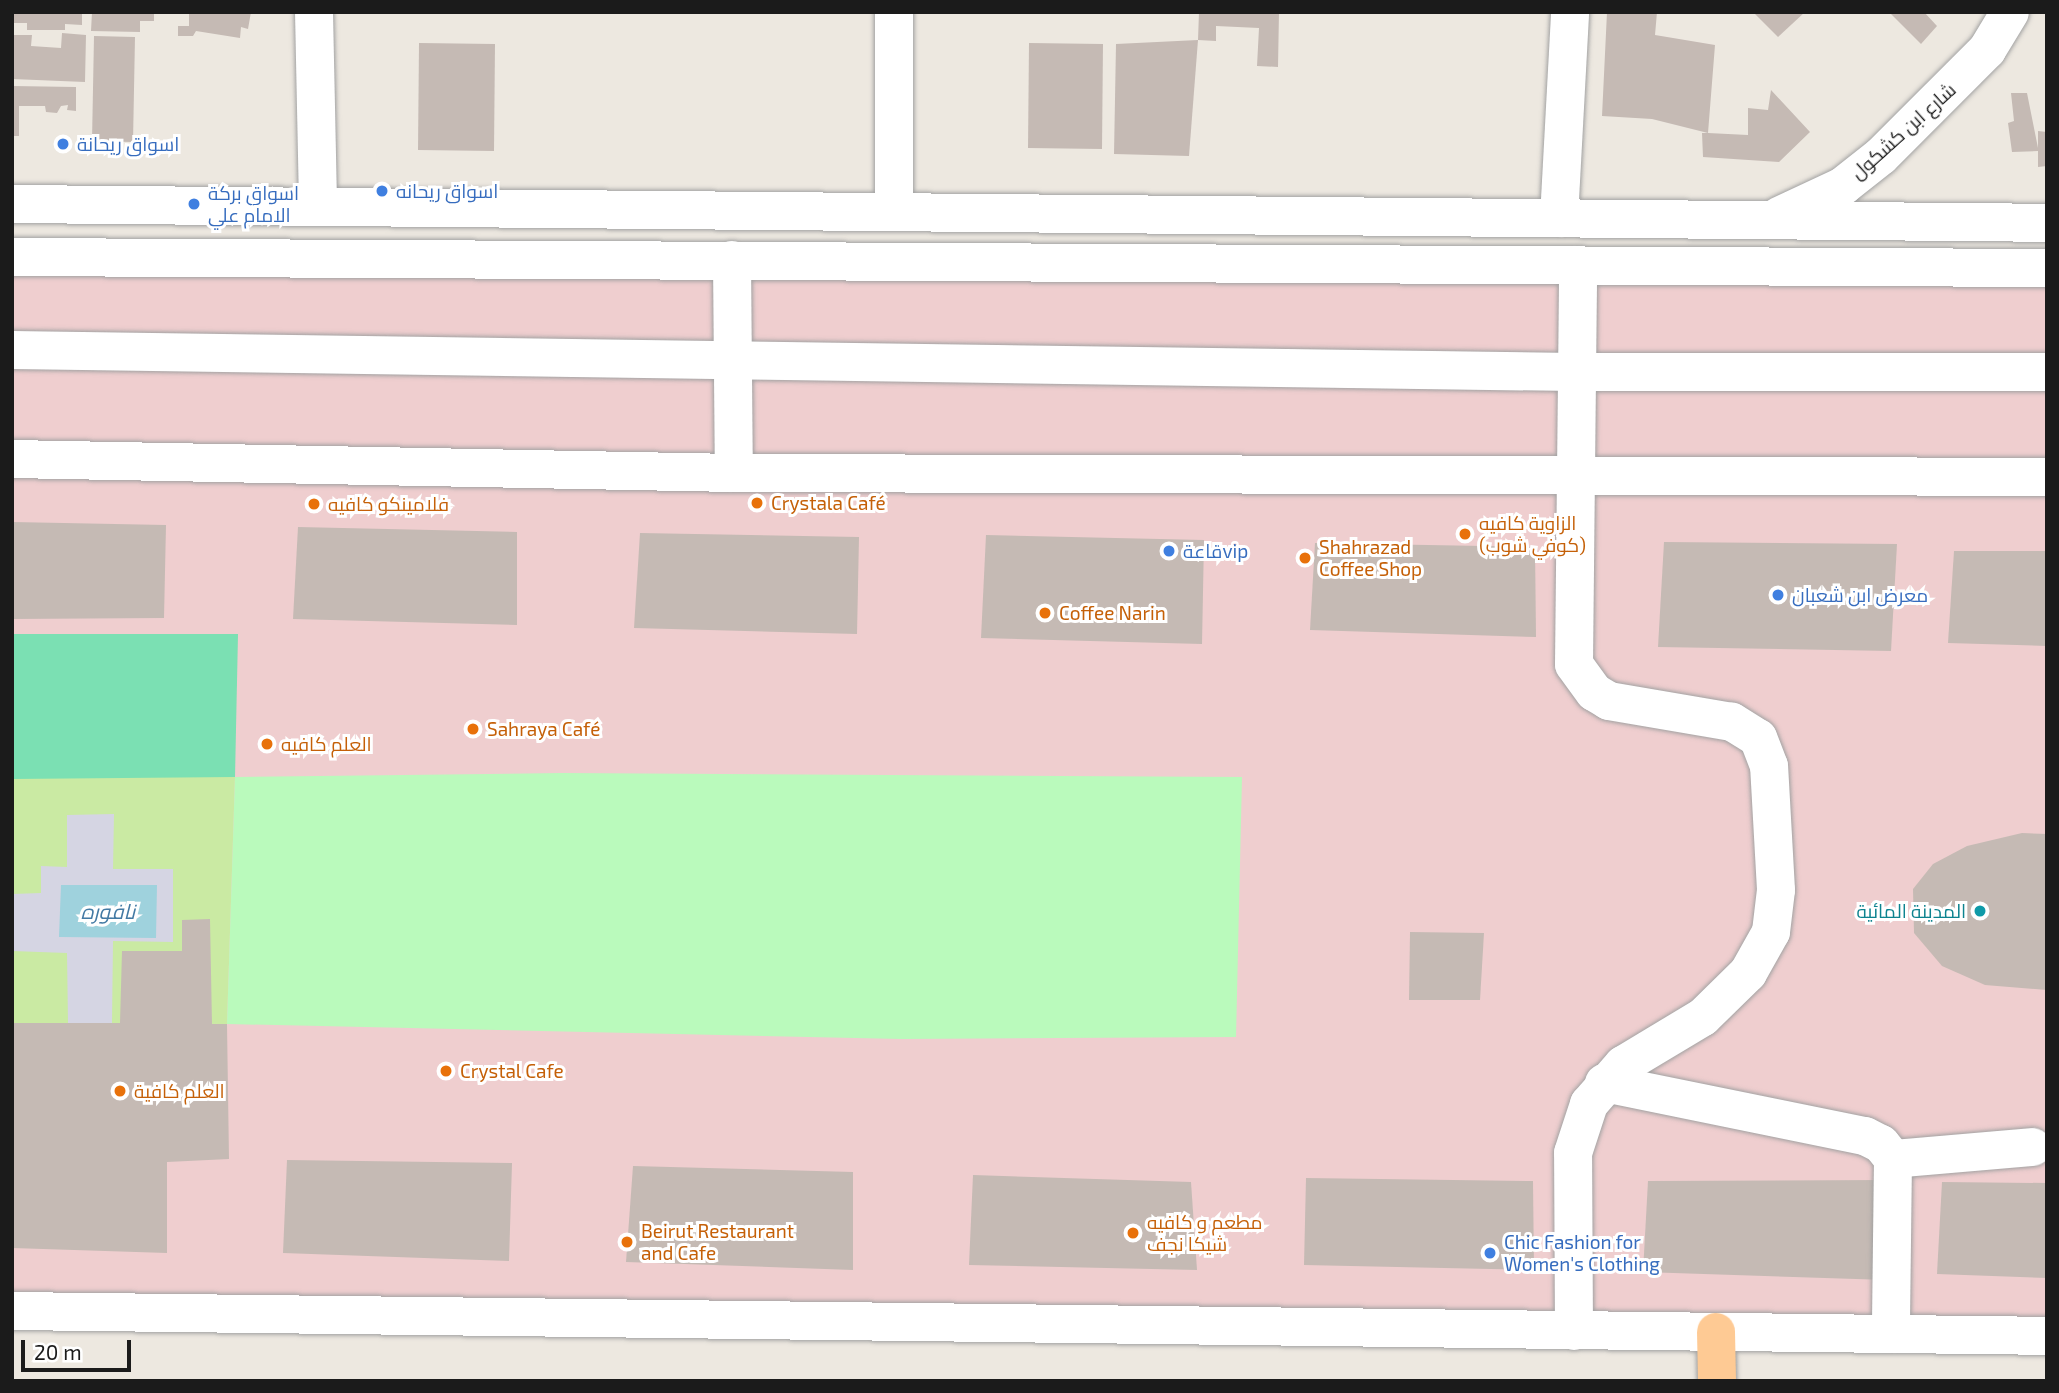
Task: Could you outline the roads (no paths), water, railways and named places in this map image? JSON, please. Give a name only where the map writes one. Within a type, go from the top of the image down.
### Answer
[{"type":"main road","points":[[1716,1332],[1717,1381]]},
{"type":"street","points":[[314,12],[318,207]]},
{"type":"street","points":[[894,12],[894,212]]},
{"type":"street","points":[[1559,218],[1570,12]]},
{"type":"street","name":"شارع ابن كشكول","points":[[1770,220],[1843,186],[1881,156],[1987,50],[2010,12]]},
{"type":"street","points":[[12,204],[2047,223]]},
{"type":"street","points":[[1167,262],[1168,216]]},
{"type":"street","points":[[12,257],[2047,268]]},
{"type":"street","points":[[732,260],[734,473]]},
{"type":"street","points":[[1574,1331],[1573,1153],[1578,1128],[1604,1083],[1642,1053],[1703,1017],[1748,974],[1771,932],[1776,890],[1769,766],[1758,738],[1732,722],[1608,701],[1594,692],[1574,664],[1573,476],[1578,265]]},
{"type":"street","points":[[12,350],[1576,372],[2047,372]]},
{"type":"street","points":[[12,458],[734,473],[2047,477]]},
{"type":"street","points":[[1604,1083],[1865,1136],[1881,1144],[1893,1159],[1891,1334]]},
{"type":"street","points":[[1893,1159],[2032,1147]]},
{"type":"street","points":[[12,1311],[2047,1336]]},
{"type":"water","name":"نافوره","points":[[61,885],[157,885],[156,938],[59,937]]},
{"type":"place","name":"اسواق ريحانة","points":[[63,144]]},
{"type":"place","name":"اسواق ريحانه","points":[[382,191]]},
{"type":"place","name":"اسواق بركة الامام علي","points":[[194,204]]},
{"type":"place","name":"Crystala Café","points":[[757,503]]},
{"type":"place","name":"فلامينكو كافيه","points":[[314,504]]},
{"type":"place","name":"الزاوية كافيه (كوفي شوب)","points":[[1465,534]]},
{"type":"place","name":"قاعةvip","points":[[1169,551]]},
{"type":"place","name":"Shahrazad Coffee Shop","points":[[1305,558]]},
{"type":"place","name":"معرض ابن شعبان","points":[[1778,595]]},
{"type":"place","name":"Coffee Narin","points":[[1045,613]]},
{"type":"place","name":"Sahraya Café","points":[[473,729]]},
{"type":"place","name":"العلم كافيه","points":[[267,744]]},
{"type":"place","name":"المدينة المائية","points":[[1980,911]]},
{"type":"place","name":"Crystal Cafe","points":[[446,1071]]},
{"type":"place","name":"العلم كافية","points":[[120,1091]]},
{"type":"place","name":"مطعم و كافيه شيكا نجف","points":[[1133,1233]]},
{"type":"place","name":"Beirut Restaurant and Cafe","points":[[627,1242]]},
{"type":"place","name":"Chic Fashion for Women's Clothing","points":[[1490,1253]]}]
